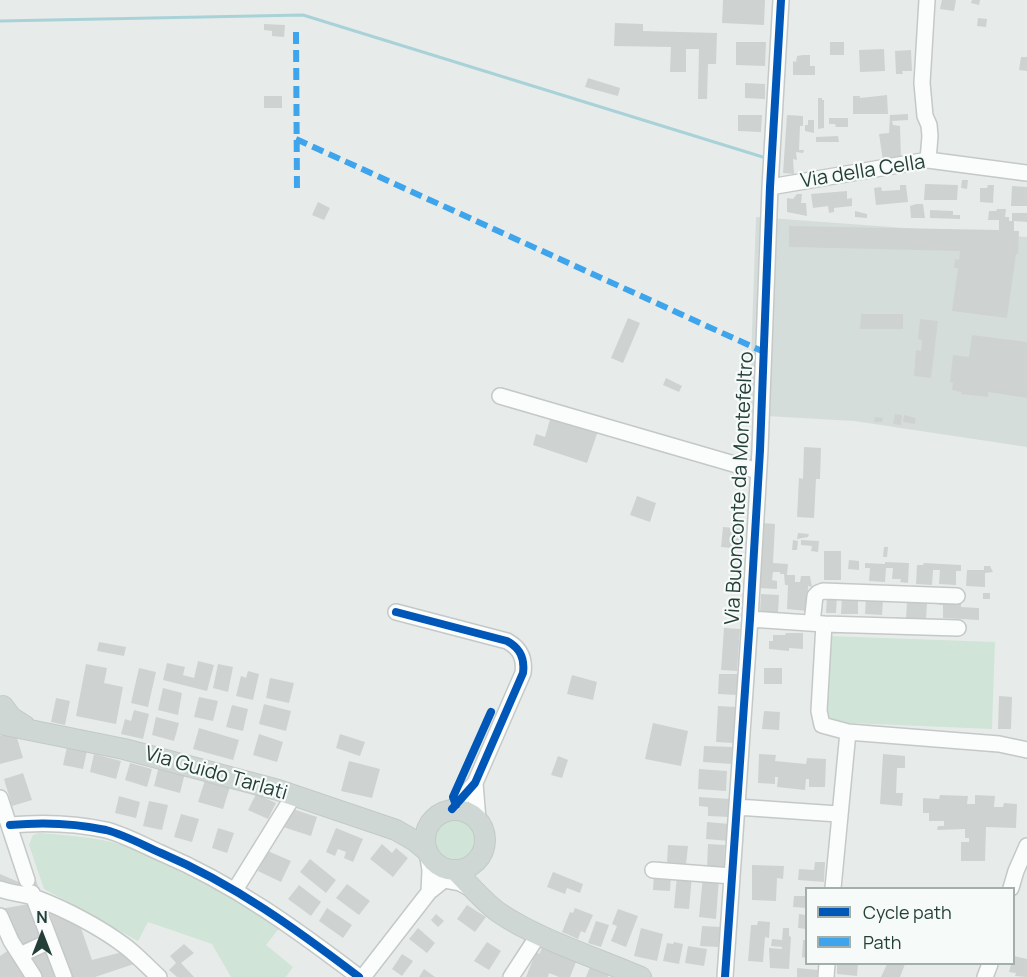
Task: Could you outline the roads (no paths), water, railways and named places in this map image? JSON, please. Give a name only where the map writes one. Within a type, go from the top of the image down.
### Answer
[{"type":"main road","name":"Via Guido Tarlati","points":[[1,711],[33,730],[149,755],[294,795],[396,830],[427,851]]},
{"type":"main road","points":[[396,830],[417,827],[430,822],[444,811],[452,809],[462,810],[478,820],[483,827],[485,846],[476,862],[475,880],[478,894]]},
{"type":"main road","points":[[430,822],[424,841],[427,851],[449,875],[478,894],[500,913],[539,934],[641,977]]},
{"type":"main road","points":[[449,875],[476,862]]},
{"type":"street","name":"Via Buonconte da Montefeltro","points":[[725,977],[750,619],[781,0]]},
{"type":"street","points":[[927,0],[922,83],[925,116],[930,136],[928,160]]},
{"type":"street","name":"Via della Cella","points":[[770,187],[928,160],[1027,172]]},
{"type":"street","points":[[500,396],[758,471]]},
{"type":"street","points":[[957,596],[823,591],[818,593],[815,596],[818,623],[819,711],[822,725],[848,732],[999,744],[1027,750]]},
{"type":"street","points":[[396,612],[507,641],[517,648],[524,665],[523,673],[475,783],[452,809]]},
{"type":"street","points":[[750,619],[958,628]]},
{"type":"street","points":[[833,887],[838,814],[848,732]]},
{"type":"street","points":[[475,783],[478,820]]},
{"type":"street","points":[[235,890],[294,795]]},
{"type":"street","points":[[0,798],[30,888],[64,977]]},
{"type":"street","points":[[737,807],[838,814]]},
{"type":"street","points":[[10,825],[64,824],[113,832],[195,867],[264,908],[361,977],[429,892],[449,875]]},
{"type":"street","points":[[1011,887],[1027,846]]},
{"type":"street","points":[[427,851],[430,870],[429,892]]},
{"type":"street","points":[[653,870],[732,876]]},
{"type":"street","points":[[0,889],[13,894],[30,888]]},
{"type":"street","points":[[30,888],[59,908],[114,938],[159,977]]},
{"type":"street","points":[[0,916],[10,941],[34,977]]},
{"type":"street","points":[[512,977],[539,934]]},
{"type":"street","points":[[20,955],[50,941]]},
{"type":"waterway","points":[[0,21],[303,15],[766,158]]}]
